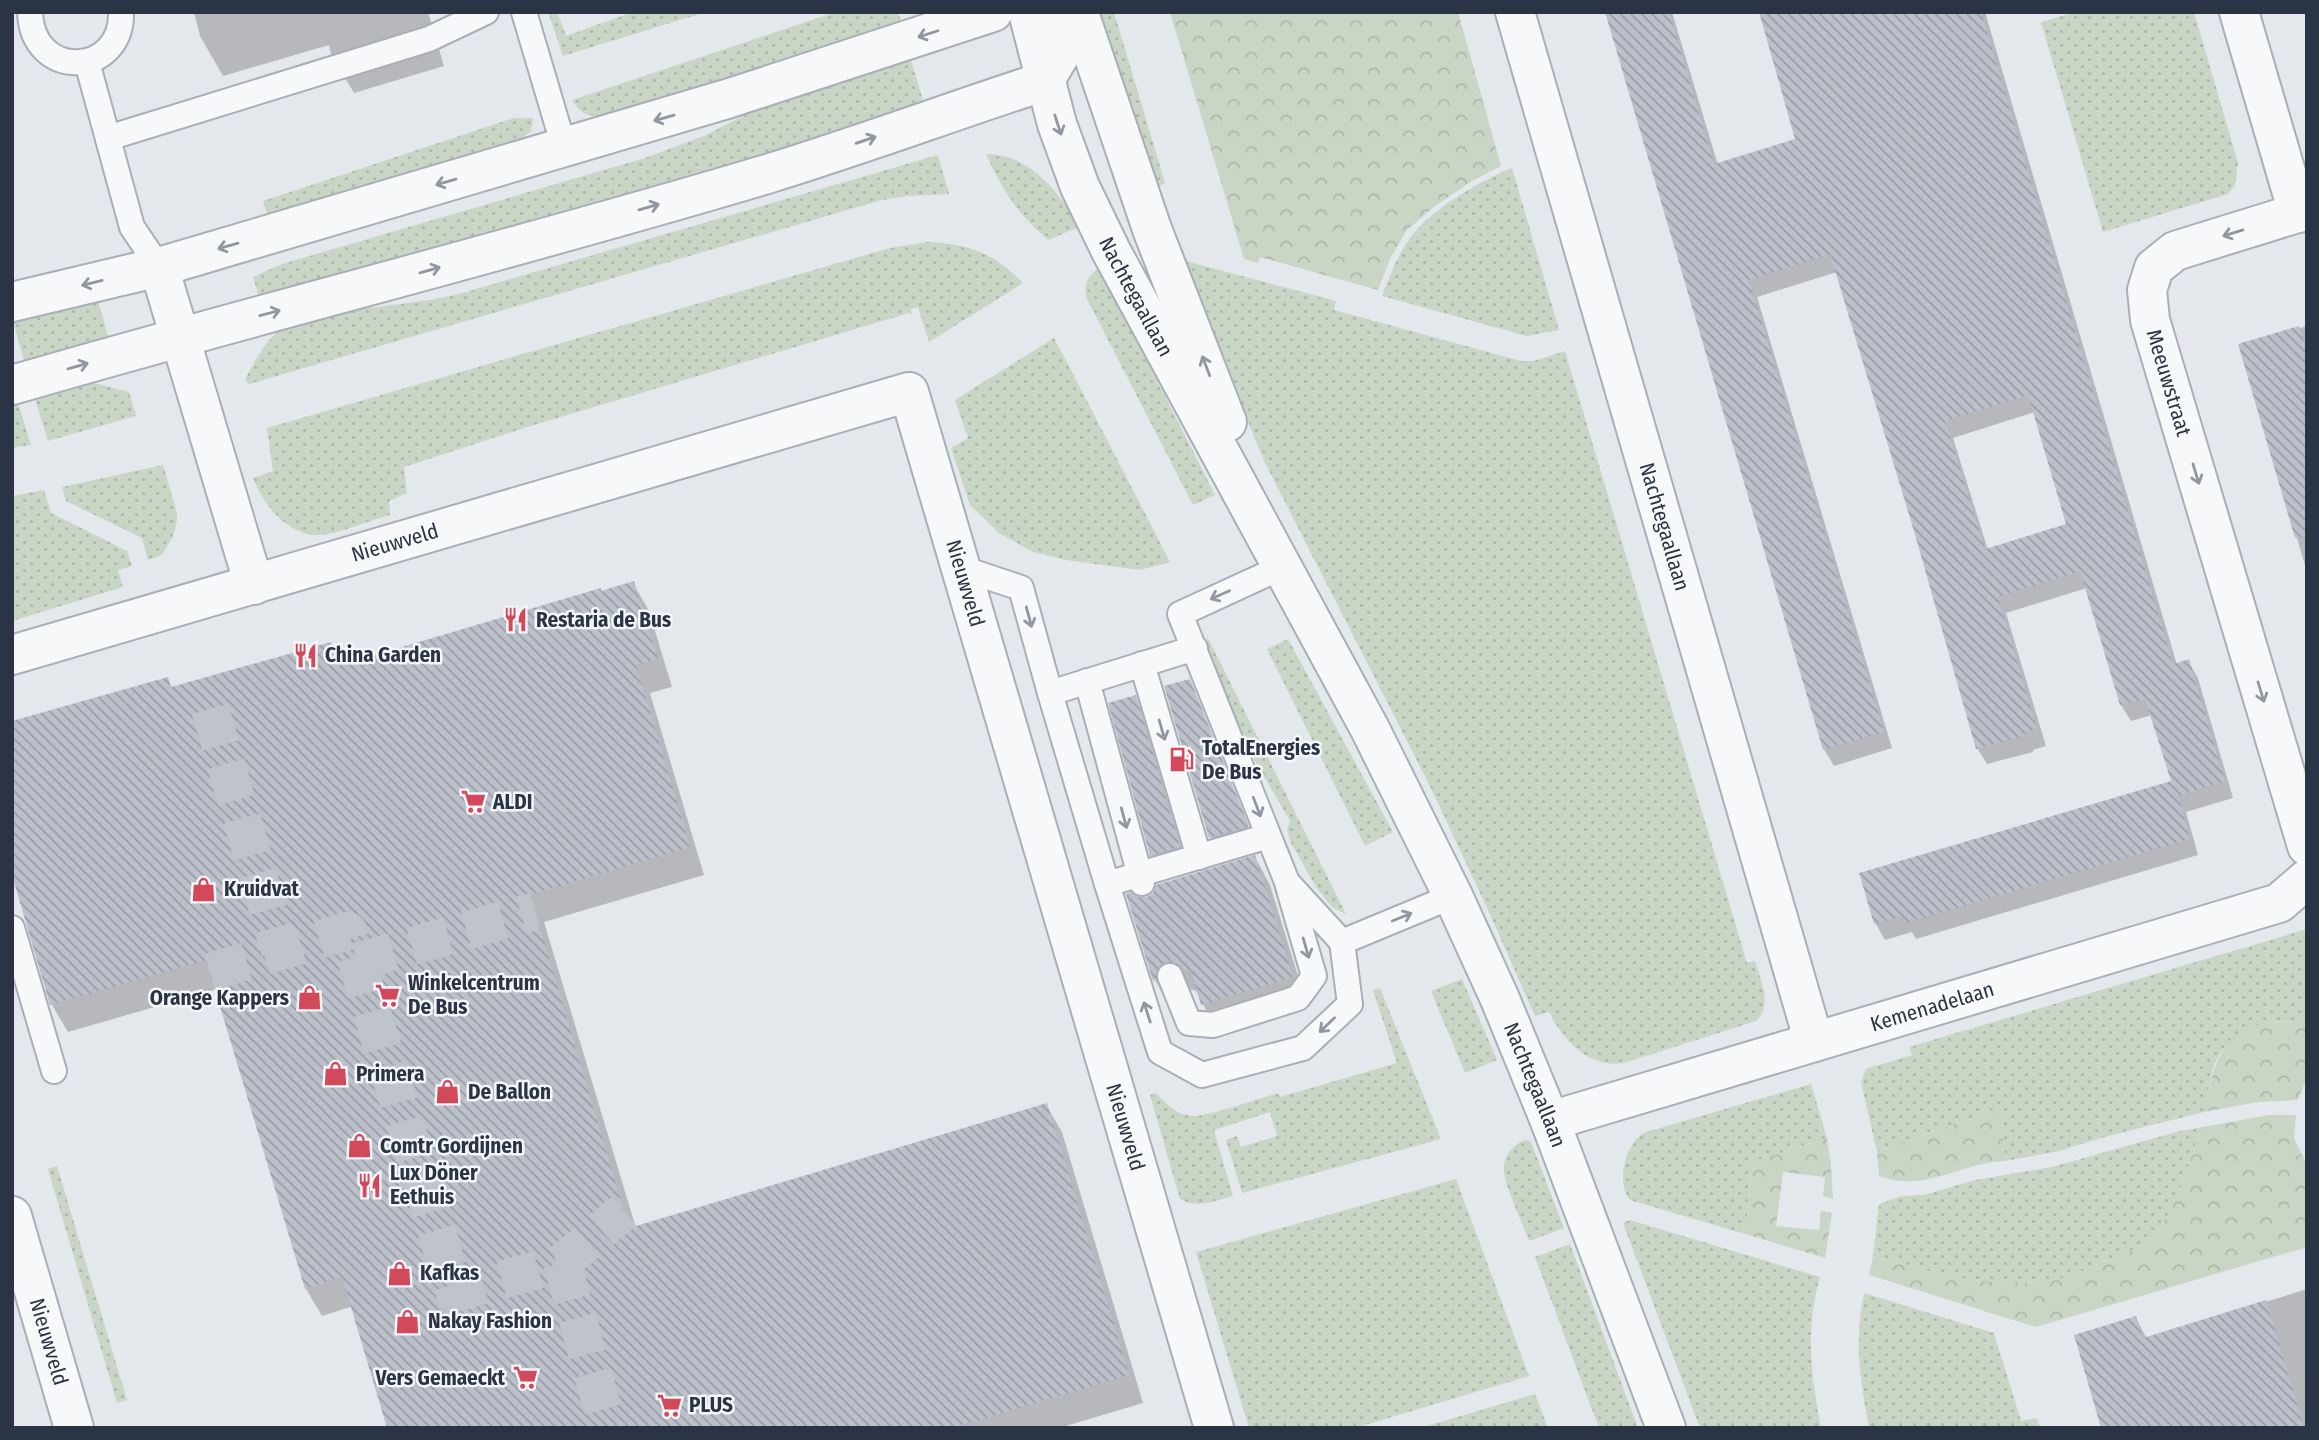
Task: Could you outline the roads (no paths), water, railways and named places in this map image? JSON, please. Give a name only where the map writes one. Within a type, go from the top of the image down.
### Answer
[{"type":"street","points":[[12,302],[159,267],[730,99],[993,12]]},
{"type":"street","name":"Nachtegaallaan","points":[[1028,12],[1057,124],[1080,187],[1111,251],[1370,729],[1453,896],[1500,999],[1550,1121],[1666,1428]]},
{"type":"street","name":"Nachtegaallaan","points":[[1515,12],[1814,1042]]},
{"type":"street","name":"Meeuwstraat","points":[[2238,12],[2302,212],[2175,251],[2154,268],[2147,290],[2150,320],[2307,846]]},
{"type":"street","points":[[12,385],[769,173],[1045,80],[1073,15]]},
{"type":"street","name":"Nachtegaallaan","points":[[1073,15],[1282,567]]},
{"type":"street","points":[[159,267],[254,584]]},
{"type":"street","name":"Nieuwveld","points":[[12,655],[909,392],[1214,1428]]},
{"type":"street","name":"Kemenadelaan","points":[[1550,1121],[2278,903],[2307,878]]},
{"type":"street","name":"Nieuwveld","points":[[12,1216],[74,1428]]},
{"type":"lane","points":[[30,12],[34,35],[46,53],[65,61],[87,62],[102,55],[113,44],[120,30],[121,12]]},
{"type":"lane","points":[[108,138],[429,39],[486,12]]},
{"type":"lane","points":[[524,12],[564,147]]},
{"type":"lane","points":[[87,62],[132,227],[159,267]]},
{"type":"lane","points":[[1170,976],[1189,1023],[1213,1025],[1298,998],[1314,976],[1287,882],[1180,614],[1282,567]]},
{"type":"lane","points":[[961,568],[1021,588],[1107,884],[1160,1052],[1202,1075],[1303,1048],[1350,1003],[1342,942],[1287,882]]},
{"type":"lane","points":[[1050,693],[1195,648]]},
{"type":"lane","points":[[1143,664],[1199,857]]},
{"type":"lane","points":[[1087,681],[1141,879]]},
{"type":"lane","points":[[1107,884],[1141,879],[1199,857],[1268,836]]},
{"type":"lane","points":[[1342,942],[1453,896]]},
{"type":"lane","points":[[12,928],[54,1071]]},
{"type":"tunnel","points":[[210,709],[280,951]]},
{"type":"tunnel","points":[[357,962],[535,911]]},
{"type":"tunnel","points":[[210,972],[348,931],[455,1293],[562,1263],[624,1211]]},
{"type":"tunnel","points":[[562,1263],[608,1428]]},
{"type":"place","name":"Restaria de Bus","points":[[516,620]]},
{"type":"place","name":"China Garden","points":[[305,655]]},
{"type":"place","name":"TotalEnergies De Bus","points":[[1182,760]]},
{"type":"place","name":"ALDI","points":[[473,802]]},
{"type":"place","name":"Kruidvat","points":[[204,889]]},
{"type":"place","name":"Winkelcentrum De Bus","points":[[388,995]]},
{"type":"place","name":"Orange Kappers","points":[[309,998]]},
{"type":"place","name":"Primera","points":[[336,1074]]},
{"type":"place","name":"De Ballon","points":[[448,1092]]},
{"type":"place","name":"Comtr Gordijnen","points":[[360,1146]]},
{"type":"place","name":"Lux Döner Eethuis","points":[[370,1185]]},
{"type":"place","name":"Kafkas","points":[[400,1273]]},
{"type":"place","name":"Nakay Fashion","points":[[408,1321]]},
{"type":"place","name":"Vers Gemaeckt","points":[[525,1378]]},
{"type":"place","name":"PLUS","points":[[669,1405]]}]
